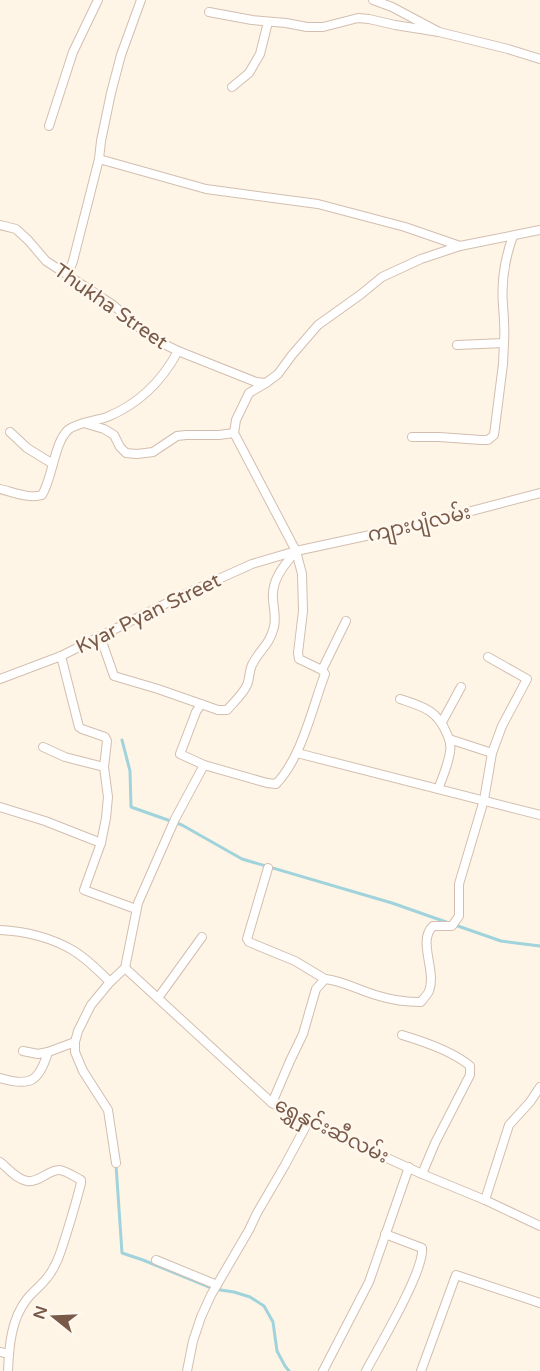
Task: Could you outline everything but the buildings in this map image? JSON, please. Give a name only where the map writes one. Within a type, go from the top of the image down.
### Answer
[{"type":"street","points":[[49,126],[73,52],[98,0]]},
{"type":"street","points":[[68,274],[99,159],[111,93],[121,55],[141,0]]},
{"type":"street","points":[[373,0],[392,7],[439,32]]},
{"type":"street","points":[[209,12],[307,27],[323,27],[358,18],[369,19],[439,32],[540,59]]},
{"type":"street","points":[[232,87],[249,73],[260,54],[268,21]]},
{"type":"street","points":[[99,159],[206,189],[318,204],[405,227],[460,246]]},
{"type":"street","name":"Thukha Street","points":[[0,225],[16,229],[46,261],[112,305],[150,337],[178,351],[256,382],[266,383]]},
{"type":"street","points":[[201,704],[180,754],[204,765],[276,784],[297,753],[325,674],[322,670],[299,659],[303,596],[302,574],[296,551],[234,433],[236,420],[249,393],[278,374],[318,325],[382,277],[421,259],[460,246],[540,230]]},
{"type":"street","points":[[412,437],[488,440],[494,435],[506,327],[503,279],[506,255],[513,236]]},
{"type":"street","points":[[456,345],[504,343]]},
{"type":"street","points":[[0,489],[20,494],[42,495],[60,443],[69,429],[108,416],[139,399],[151,390],[178,351]]},
{"type":"street","points":[[86,423],[114,435],[126,453],[137,454],[153,452],[177,436],[234,433]]},
{"type":"street","points":[[10,432],[27,448],[53,464]]},
{"type":"street","name":"ကျားပျံလမ်း","points":[[296,551],[426,523],[540,493]]},
{"type":"street","points":[[100,636],[114,676],[218,710],[227,710],[246,688],[251,665],[267,645],[274,628],[276,614],[273,588],[283,567],[296,551]]},
{"type":"street","name":"Kyar Pyan Street","points":[[0,679],[61,656],[218,578],[252,564],[296,551]]},
{"type":"street","points":[[322,670],[346,621]]},
{"type":"street","points":[[61,656],[79,727],[107,738],[104,768],[108,797],[106,818],[101,843],[84,890],[136,909]]},
{"type":"street","points":[[268,868],[247,939],[249,942],[295,960],[325,979],[336,980],[379,996],[421,1002],[429,991],[430,961],[426,941],[428,930],[433,926],[453,923],[459,916],[459,884],[484,800],[492,753],[502,726],[527,679],[488,657]]},
{"type":"street","points":[[442,722],[461,687]]},
{"type":"street","points":[[400,699],[424,708],[437,716],[450,739],[450,750],[438,789]]},
{"type":"street","points":[[450,739],[492,753]]},
{"type":"street","points":[[43,747],[65,757],[104,768]]},
{"type":"street","points":[[297,753],[540,815]]},
{"type":"street","points":[[116,1163],[108,1110],[82,1071],[75,1052],[75,1042],[91,1005],[125,968],[138,903],[175,819],[204,765]]},
{"type":"street","points":[[0,807],[101,843]]},
{"type":"street","points":[[0,930],[9,930],[58,942],[76,952],[110,982]]},
{"type":"street","points":[[158,998],[202,937]]},
{"type":"street","name":"ရွှေနှင်းဆီလမ်း","points":[[125,968],[272,1104],[540,1226]]},
{"type":"street","points":[[272,1104],[303,1034],[316,989],[325,979]]},
{"type":"street","points":[[402,1035],[436,1046],[470,1066],[470,1075],[422,1174]]},
{"type":"street","points":[[23,1051],[48,1053],[75,1042]]},
{"type":"street","points":[[0,1078],[21,1083],[31,1081],[42,1070],[48,1053]]},
{"type":"street","points":[[485,1200],[509,1125],[540,1087]]},
{"type":"street","points":[[187,1371],[193,1341],[211,1295],[308,1122]]},
{"type":"street","points":[[0,1162],[15,1175],[29,1182],[60,1170],[81,1180],[77,1199],[54,1267],[44,1283],[27,1299],[19,1313],[4,1353],[8,1371]]},
{"type":"street","points":[[322,1371],[369,1282],[409,1167]]},
{"type":"street","points":[[366,1371],[414,1279],[423,1254],[422,1248],[385,1234]]},
{"type":"street","points":[[156,1260],[216,1286]]},
{"type":"street","points":[[421,1371],[456,1275],[540,1303]]},
{"type":"waterway","points":[[122,740],[130,771],[131,807],[182,825],[242,859],[392,903],[449,923]]},
{"type":"waterway","points":[[455,925],[501,941],[540,946]]},
{"type":"waterway","points":[[116,1165],[122,1253],[214,1289],[250,1297],[264,1306],[273,1322],[277,1351],[289,1371]]}]
